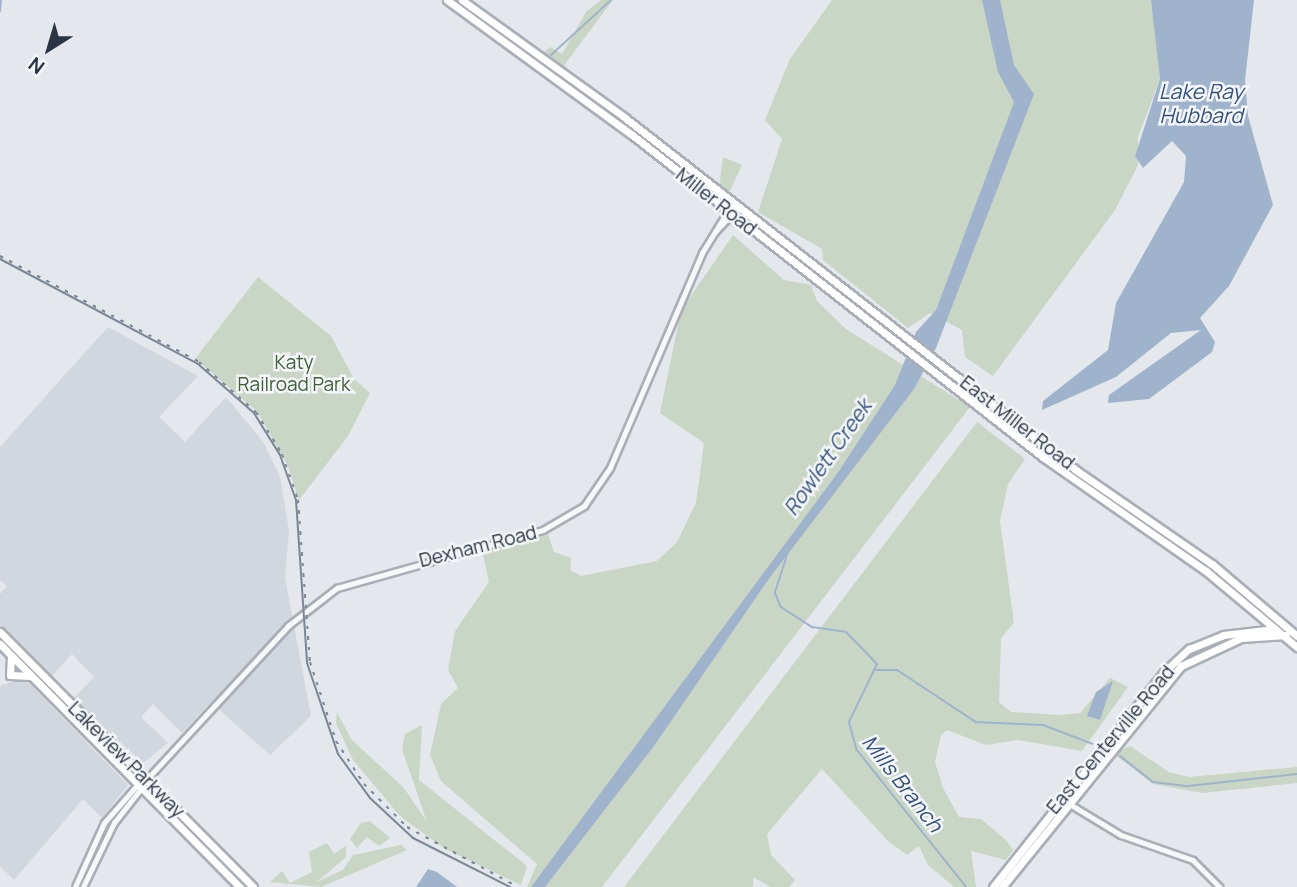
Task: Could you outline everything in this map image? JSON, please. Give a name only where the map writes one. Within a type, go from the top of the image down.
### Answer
[{"type":"main road","name":"Miller Road","points":[[447,0],[526,52],[732,209]]},
{"type":"main road","name":"Miller Road","points":[[463,0],[500,33]]},
{"type":"main road","name":"East Miller Road","points":[[732,209],[1199,561],[1285,631],[1297,647]]},
{"type":"main road","points":[[799,259],[982,408],[1009,418]]},
{"type":"main road","name":"East Miller Road","points":[[982,408],[1033,449],[1199,561],[1276,628]]},
{"type":"main road","points":[[1033,449],[1039,442]]},
{"type":"main road","points":[[1249,605],[1256,620],[1251,630]]},
{"type":"main road","name":"East Centerville Road","points":[[993,887],[1189,649],[1251,630],[1276,628],[1297,633]]},
{"type":"main road","name":"East Centerville Road","points":[[1152,692],[1203,650],[1285,631]]},
{"type":"main road","name":"Lakeview Parkway","points":[[0,632],[140,786],[240,887]]},
{"type":"main road","name":"Lakeview Parkway","points":[[0,644],[31,676],[146,779],[253,887]]},
{"type":"main road","points":[[11,656],[10,675],[31,676]]},
{"type":"main road","name":"East Centerville Road","points":[[1002,887],[1065,800]]},
{"type":"street","name":"Dexham Road","points":[[75,887],[104,823],[288,626],[337,588],[543,530],[584,506],[610,468],[714,232],[732,209]]},
{"type":"street","name":"Dexham Road","points":[[83,887],[114,823],[140,786]]},
{"type":"street","points":[[1065,800],[1121,835],[1193,860],[1220,887]]},
{"type":"shaded area","points":[[108,327],[198,376],[159,417],[185,442],[226,397],[264,443],[280,477],[289,531],[285,578],[311,716],[270,755],[211,702],[182,733],[153,704],[141,717],[168,743],[143,763],[73,699],[94,677],[72,654],[52,676],[0,625],[0,594],[7,586],[0,580],[0,447]]},
{"type":"shaded area","points":[[16,680],[27,681],[128,785],[102,818],[83,799],[14,880],[0,866],[0,686]]},
{"type":"green space","points":[[601,0],[613,0],[562,68],[543,53],[550,47],[562,54],[586,12]]},
{"type":"green space","points":[[832,0],[1151,0],[1157,12],[1160,79],[1138,137],[1138,165],[1115,210],[993,376],[965,357],[962,330],[930,313],[908,328],[823,260],[822,249],[758,212],[782,139],[765,120],[790,59]]},
{"type":"green space","points":[[723,157],[742,165],[728,195],[719,188]]},
{"type":"green space","points":[[733,235],[784,280],[811,285],[817,301],[846,329],[970,407],[602,887],[527,887],[537,864],[441,781],[430,755],[441,704],[458,688],[448,670],[455,631],[489,582],[482,550],[548,535],[554,552],[571,558],[570,570],[581,576],[657,561],[677,542],[696,503],[704,443],[660,413],[681,310]]},
{"type":"green space","name":"Katy Railroad Park","points":[[258,277],[331,336],[354,379],[370,393],[348,436],[299,500],[288,466],[257,411],[195,359]]},
{"type":"green space","points":[[977,422],[1025,459],[1008,484],[1000,521],[1014,623],[1001,638],[999,702],[1011,712],[1060,715],[1080,713],[1110,678],[1128,687],[1082,751],[1018,740],[986,745],[947,730],[941,735],[935,762],[943,788],[959,817],[981,819],[1006,840],[1013,850],[1006,860],[971,851],[976,887],[954,887],[928,865],[919,846],[907,855],[889,842],[822,769],[767,834],[771,855],[795,880],[789,887],[770,887],[753,877],[753,887],[624,887]]},
{"type":"green space","points":[[337,712],[351,739],[404,788],[427,822],[402,749],[405,734],[422,725],[419,780],[527,866],[521,885],[445,849],[400,816],[353,760],[336,723]]},
{"type":"green space","points":[[1130,746],[1169,772],[1189,777],[1297,767],[1297,783],[1202,793],[1153,784],[1114,754]]},
{"type":"green space","points":[[370,821],[390,838],[379,846],[367,837],[357,848],[350,839],[361,823]]},
{"type":"green space","points":[[327,843],[334,854],[346,846],[346,857],[317,882],[343,870],[353,855],[401,845],[407,850],[321,887],[270,882],[282,871],[290,883],[312,872],[309,852]]},
{"type":"water","points":[[982,0],[1000,0],[1014,65],[1034,94],[936,348],[914,389],[768,580],[654,746],[545,887],[531,887],[839,471],[895,385],[916,332],[936,310],[1014,102],[998,72]]},
{"type":"water","name":"Lake Ray Hubbard","points":[[1151,0],[1254,0],[1245,80],[1248,116],[1273,205],[1229,286],[1200,318],[1215,342],[1212,352],[1149,399],[1108,403],[1109,395],[1201,330],[1171,333],[1116,377],[1042,410],[1043,401],[1108,350],[1116,303],[1184,182],[1186,156],[1172,141],[1143,168],[1135,156],[1160,79]]},
{"type":"water","points":[[1113,681],[1100,720],[1087,716],[1096,692]]},
{"type":"water","points":[[428,869],[437,872],[457,887],[416,887]]},
{"type":"waterway","points":[[0,11],[1,0]]},
{"type":"waterway","points":[[551,55],[611,0]]},
{"type":"waterway","name":"Mills Branch","points":[[787,555],[775,593],[781,607],[812,627],[846,632],[877,664],[849,722],[856,749],[966,887]]},
{"type":"waterway","points":[[876,670],[897,670],[976,722],[1043,725],[1093,744]]},
{"type":"waterway","points":[[1120,756],[1153,782],[1188,786],[1297,774]]},
{"type":"tram line","points":[[0,259],[198,364],[254,413],[280,455],[296,500],[307,663],[338,754],[370,798],[413,838],[510,887]]},
{"type":"railway","points":[[0,256],[199,362],[256,412],[282,454],[298,500],[310,662],[336,741],[364,784],[407,827],[518,887]]},
{"type":"water label","name":"Rowlett Creek","points":[[827,457]]}]
